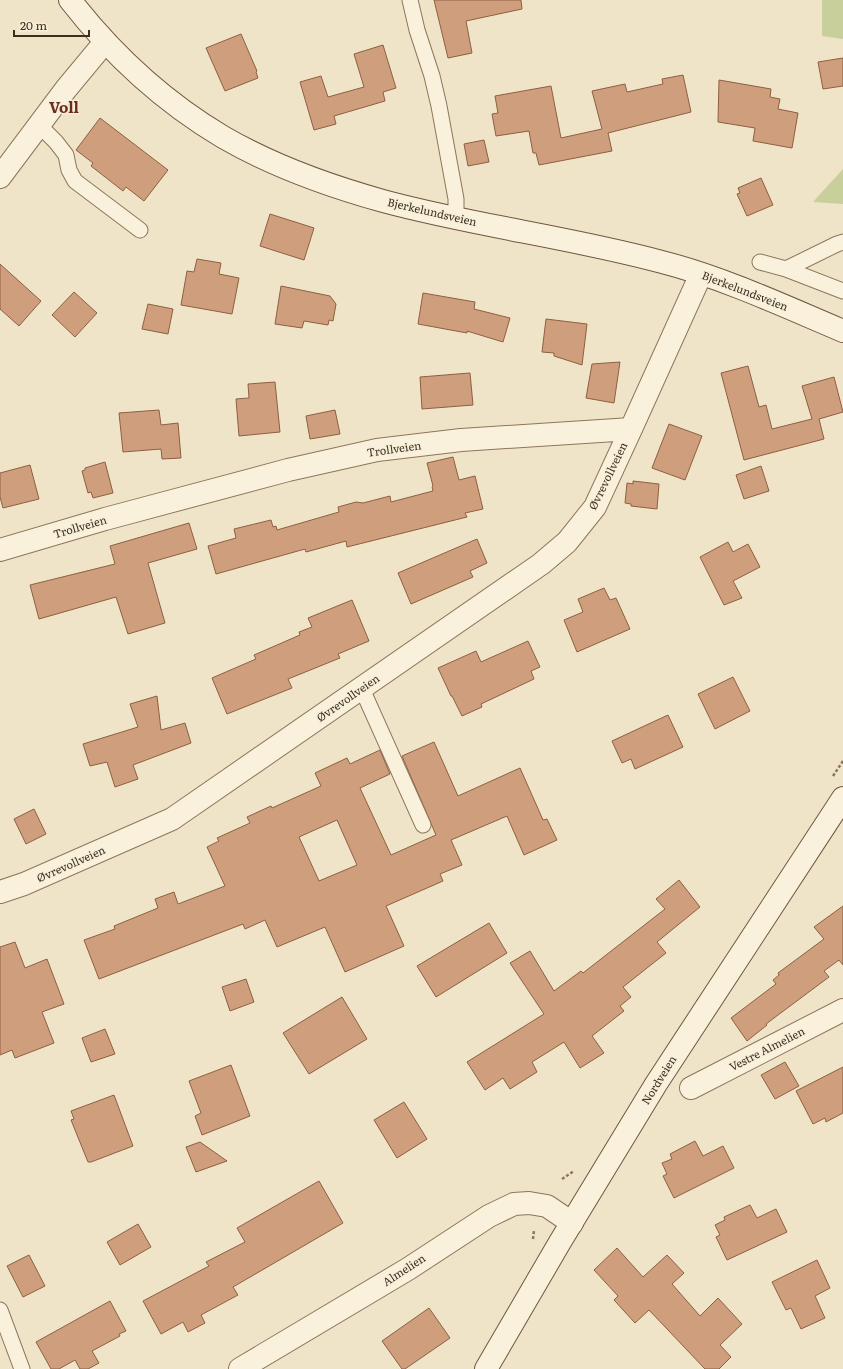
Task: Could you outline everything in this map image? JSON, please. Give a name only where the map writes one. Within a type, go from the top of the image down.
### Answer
[{"type":"street","name":"Bjerkelundsveien","points":[[70,0],[105,42],[161,94],[224,138],[266,159],[343,189],[384,201],[456,218],[663,262],[749,291],[843,331]]},
{"type":"street","points":[[0,177],[66,89],[105,42]]},
{"type":"street","points":[[631,429],[701,274]]},
{"type":"street","name":"Trollveien","points":[[0,550],[105,519],[288,470],[377,450],[461,440],[631,429]]},
{"type":"street","name":"Øvrevollveien","points":[[0,892],[24,884],[172,820],[541,564],[567,542],[595,507],[631,429]]},
{"type":"street","name":"Nordveien","points":[[486,1369],[656,1084],[843,798]]},
{"type":"street","name":"Vestre Almelien","points":[[691,1088],[843,1010]]},
{"type":"street","name":"Almelien","points":[[240,1369],[408,1269],[489,1216],[514,1204],[529,1203],[547,1206],[572,1223]]},
{"type":"lane","points":[[410,0],[439,106],[456,199],[456,218]]},
{"type":"lane","points":[[39,125],[56,142],[66,156],[69,170],[75,181],[140,230]]},
{"type":"lane","points":[[786,269],[843,242]]},
{"type":"lane","points":[[760,262],[786,269],[843,291]]},
{"type":"lane","points":[[362,689],[423,825]]},
{"type":"lane","points":[[0,1310],[22,1369]]},
{"type":"green space","points":[[822,0],[843,0],[843,39],[822,36]]},
{"type":"green space","points":[[843,169],[843,204],[813,202]]},
{"type":"building","points":[[434,0],[521,0],[522,9],[466,21],[472,53],[448,58]]},
{"type":"building","points":[[241,34],[257,71],[258,78],[225,91],[206,48]]},
{"type":"building","points":[[383,45],[396,88],[383,92],[385,101],[334,116],[336,124],[314,130],[300,82],[321,76],[328,97],[364,87],[354,54]]},
{"type":"building","points":[[843,58],[843,86],[823,89],[818,62]]},
{"type":"building","points":[[683,75],[691,112],[608,133],[612,151],[539,165],[536,153],[533,153],[529,131],[496,136],[492,114],[498,113],[495,96],[551,86],[561,138],[602,129],[592,91],[625,84],[627,92],[663,84],[662,79]]},
{"type":"building","points":[[719,80],[771,89],[770,97],[780,99],[778,109],[798,113],[792,148],[753,141],[755,128],[718,122]]},
{"type":"building","points":[[100,118],[168,170],[144,201],[126,187],[123,191],[91,166],[93,163],[76,150]]},
{"type":"building","points":[[484,140],[489,162],[468,166],[464,144]]},
{"type":"building","points":[[761,178],[773,205],[747,216],[737,194],[740,193],[738,188]]},
{"type":"building","points":[[270,214],[314,228],[304,260],[260,246]]},
{"type":"building","points":[[197,259],[221,263],[219,274],[239,278],[232,314],[181,305],[187,271],[194,272]]},
{"type":"building","points":[[0,264],[41,301],[19,326],[0,309]]},
{"type":"building","points":[[281,286],[330,296],[336,304],[333,321],[329,320],[328,325],[304,321],[302,328],[275,324]]},
{"type":"building","points":[[74,292],[97,313],[75,337],[52,315]]},
{"type":"building","points":[[423,293],[475,302],[474,309],[510,318],[503,342],[467,331],[467,333],[418,324]]},
{"type":"building","points":[[148,304],[173,309],[168,334],[142,329]]},
{"type":"building","points":[[546,319],[587,324],[582,365],[554,356],[554,353],[542,352]]},
{"type":"building","points":[[620,362],[614,403],[586,398],[592,364]]},
{"type":"building","points":[[748,366],[759,407],[766,405],[772,429],[812,419],[802,386],[834,377],[843,412],[819,419],[824,439],[744,460],[721,373]]},
{"type":"building","points":[[470,373],[473,405],[422,409],[420,377]]},
{"type":"building","points":[[275,382],[280,432],[239,436],[236,399],[249,398],[248,384]]},
{"type":"building","points":[[159,410],[161,425],[178,423],[181,458],[162,459],[161,449],[123,452],[119,413]]},
{"type":"building","points":[[335,410],[340,434],[310,439],[306,416]]},
{"type":"building","points":[[669,424],[702,436],[685,480],[652,468]]},
{"type":"building","points":[[453,457],[459,480],[475,476],[483,509],[465,513],[467,517],[347,547],[346,541],[306,552],[305,549],[216,574],[208,546],[236,538],[234,529],[271,520],[273,527],[276,526],[277,530],[339,512],[338,507],[356,502],[363,503],[390,496],[391,502],[433,491],[427,463]]},
{"type":"building","points":[[105,462],[113,493],[93,498],[91,492],[88,493],[82,471],[85,470],[85,468]]},
{"type":"building","points":[[30,465],[39,499],[3,508],[0,497],[0,473]]},
{"type":"building","points":[[761,466],[769,491],[744,499],[736,475]]},
{"type":"building","points":[[633,481],[659,484],[657,509],[631,506],[631,504],[625,503],[627,483],[633,484]]},
{"type":"building","points":[[189,523],[197,549],[148,563],[165,623],[128,634],[116,597],[39,619],[30,585],[115,564],[110,546]]},
{"type":"building","points":[[477,539],[487,563],[470,571],[473,577],[411,604],[398,573]]},
{"type":"building","points":[[728,542],[733,552],[748,544],[760,567],[733,581],[742,598],[724,605],[700,557]]},
{"type":"building","points":[[604,588],[610,600],[616,598],[630,629],[577,652],[564,620],[583,612],[578,599]]},
{"type":"building","points":[[352,600],[369,641],[338,654],[340,658],[288,679],[292,688],[227,714],[212,678],[256,659],[254,655],[300,635],[299,632],[312,627],[308,618]]},
{"type":"building","points":[[528,641],[540,667],[531,671],[534,679],[481,704],[482,707],[462,716],[438,668],[476,651],[481,662]]},
{"type":"building","points":[[733,677],[750,711],[715,729],[698,694]]},
{"type":"building","points":[[157,696],[161,730],[185,723],[191,743],[133,765],[138,779],[115,787],[107,762],[90,766],[83,744],[138,727],[130,704]]},
{"type":"building","points":[[668,715],[683,747],[635,769],[631,759],[622,763],[612,741]]},
{"type":"building","points":[[434,742],[458,796],[520,768],[543,820],[547,819],[557,840],[524,855],[507,816],[451,840],[462,865],[440,874],[443,881],[386,906],[404,946],[345,972],[325,927],[277,947],[265,920],[245,929],[243,924],[99,979],[84,940],[115,929],[114,926],[158,908],[155,899],[174,892],[178,904],[225,886],[207,847],[219,841],[217,838],[250,823],[247,817],[271,806],[272,808],[321,786],[315,773],[347,758],[350,764],[380,750],[390,774],[360,788],[391,855],[436,835],[402,756]],"holes":[[[337,820],[357,865],[319,881],[299,837]]]},
{"type":"building","points":[[34,809],[46,834],[26,844],[14,819]]},
{"type":"building","points":[[679,880],[700,907],[657,942],[666,953],[623,987],[631,997],[620,1006],[624,1011],[592,1036],[604,1053],[580,1068],[564,1042],[532,1062],[537,1072],[510,1089],[503,1078],[485,1090],[467,1062],[544,1014],[510,963],[530,951],[554,991],[581,971],[583,973],[665,909],[656,899]]},
{"type":"building","points":[[843,906],[843,965],[839,960],[824,971],[829,977],[766,1024],[767,1025],[747,1041],[731,1018],[776,984],[773,980],[779,975],[778,973],[824,939],[814,927]]},
{"type":"building","points":[[489,923],[507,953],[436,997],[417,966]]},
{"type":"building","points":[[15,942],[25,968],[47,959],[64,1004],[42,1012],[54,1043],[15,1058],[12,1050],[0,1055],[0,947]]},
{"type":"building","points":[[246,979],[254,1002],[230,1011],[222,987]]},
{"type":"building","points":[[342,997],[367,1039],[309,1074],[283,1033]]},
{"type":"building","points":[[105,1029],[115,1054],[91,1062],[82,1038]]},
{"type":"building","points":[[785,1062],[799,1086],[775,1099],[761,1075]]},
{"type":"building","points":[[231,1065],[250,1116],[202,1135],[195,1116],[201,1113],[189,1081]]},
{"type":"building","points":[[843,1067],[843,1113],[826,1122],[825,1118],[813,1124],[796,1091]]},
{"type":"building","points":[[114,1095],[133,1146],[88,1162],[71,1120],[74,1119],[71,1111]]},
{"type":"building","points":[[404,1102],[427,1139],[397,1158],[374,1120]]},
{"type":"building","points":[[695,1141],[703,1156],[723,1146],[734,1168],[674,1198],[663,1176],[667,1174],[662,1163],[672,1159],[670,1154]]},
{"type":"building","points":[[200,1142],[227,1161],[196,1172],[186,1147]]},
{"type":"building","points":[[319,1181],[343,1223],[233,1287],[238,1295],[201,1315],[205,1323],[188,1332],[183,1322],[161,1334],[143,1301],[209,1266],[206,1262],[245,1242],[237,1228]]},
{"type":"building","points":[[750,1205],[757,1218],[776,1209],[787,1232],[727,1260],[716,1237],[720,1235],[715,1225],[725,1220],[724,1217]]},
{"type":"building","points":[[138,1224],[151,1247],[120,1265],[107,1242]]},
{"type":"building","points":[[617,1248],[643,1277],[667,1255],[684,1273],[672,1284],[700,1316],[718,1298],[742,1324],[720,1345],[731,1357],[719,1369],[705,1369],[649,1310],[635,1323],[614,1300],[618,1296],[594,1270]]},
{"type":"building","points":[[29,1255],[45,1286],[23,1297],[7,1266]]},
{"type":"building","points":[[817,1260],[830,1288],[815,1296],[825,1318],[801,1329],[791,1308],[786,1310],[772,1282]]},
{"type":"building","points":[[110,1301],[126,1331],[119,1334],[120,1336],[92,1351],[99,1363],[88,1369],[80,1369],[75,1360],[59,1369],[51,1369],[36,1342]]},
{"type":"building","points":[[429,1308],[450,1338],[405,1369],[402,1369],[382,1341]]},
{"type":"district","name":"Voll","points":[[64,108]]}]
